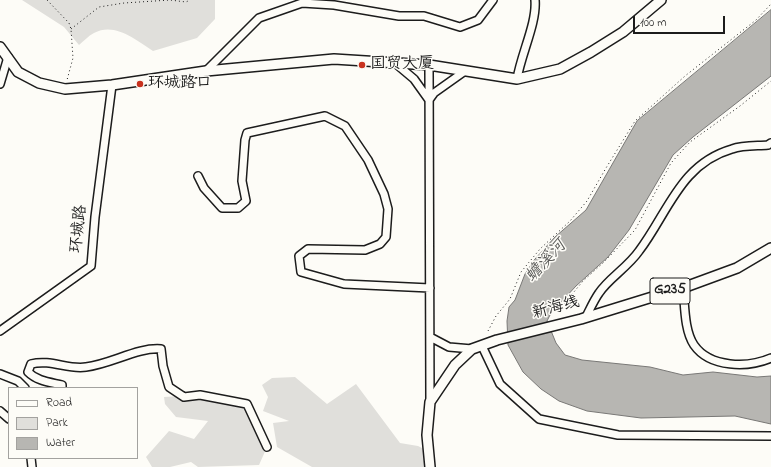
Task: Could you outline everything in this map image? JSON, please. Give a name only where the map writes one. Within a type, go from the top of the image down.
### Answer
[{"type":"main road","points":[[0,47],[18,72],[39,83],[65,89],[112,85],[206,71],[334,59],[429,65],[517,79],[560,68],[591,52],[623,32],[660,0]]},
{"type":"main road","name":"新海线","points":[[430,467],[427,435],[430,402],[455,365],[472,349],[497,340],[565,323],[682,288],[737,268],[771,248]]},
{"type":"street","points":[[206,71],[259,18],[302,3],[334,5],[399,16],[424,16],[460,27],[478,20],[492,0]]},
{"type":"street","points":[[517,79],[520,60],[530,28],[535,0]]},
{"type":"street","points":[[0,84],[8,57]]},
{"type":"street","points":[[394,62],[414,79],[430,100]]},
{"type":"street","points":[[429,65],[430,402]]},
{"type":"street","points":[[430,100],[434,93],[465,71]]},
{"type":"street","name":"环城路","points":[[0,331],[91,266],[95,217],[112,85]]},
{"type":"street","points":[[198,176],[204,188],[222,208],[238,208],[246,201],[242,181],[247,133],[324,116],[345,126],[368,160],[384,194],[388,209],[386,237],[380,244],[365,250],[308,249],[299,256],[300,272],[344,284],[430,288]]},
{"type":"street","points":[[586,317],[599,292],[630,263],[650,238],[679,187],[694,170],[712,157],[733,148],[770,146]]},
{"type":"street","points":[[682,288],[688,329],[694,345],[708,357],[713,360],[737,365],[771,358]]},
{"type":"street","points":[[430,337],[449,347],[472,349]]},
{"type":"street","points":[[482,346],[500,384],[539,419],[618,435],[771,436]]},
{"type":"street","points":[[62,387],[62,385],[42,381],[32,376],[28,372],[31,364],[42,361],[85,368],[115,361],[153,349],[161,349],[163,366],[169,388],[184,397],[200,395],[247,404],[267,447]]},
{"type":"street","points":[[0,374],[18,381],[24,387]]},
{"type":"street","points":[[0,411],[8,418]]},
{"type":"path","points":[[47,0],[69,23],[71,29],[73,58],[65,89]]},
{"type":"path","points":[[71,29],[99,7],[124,3],[170,0],[186,2],[190,0]]},
{"type":"path","points":[[488,331],[496,316],[510,299],[521,272],[540,248],[570,221],[587,201],[636,121],[685,76],[756,20],[771,4]]},
{"type":"path","points":[[559,310],[583,281],[635,230],[671,163],[690,142],[740,106],[771,80]]},
{"type":"green space","points":[[22,0],[215,0],[215,19],[197,38],[153,51],[125,34],[110,30],[102,30],[94,33],[79,45],[64,27]]},
{"type":"green space","points":[[295,377],[327,404],[356,384],[400,443],[418,446],[428,451],[430,467],[312,467],[277,447],[273,423],[289,421],[263,411],[268,397],[262,385],[272,378]]},
{"type":"green space","points":[[200,395],[247,404],[267,447],[259,465],[198,467],[191,462],[170,467],[152,467],[146,457],[169,431],[194,439],[208,421],[176,417],[165,404],[164,397]]},
{"type":"water","name":"蟾溪河","points":[[771,10],[771,76],[693,137],[673,155],[629,230],[608,257],[576,286],[551,313],[547,321],[556,343],[565,355],[582,360],[650,367],[683,375],[713,372],[757,377],[771,376],[771,424],[735,416],[641,418],[587,411],[559,401],[541,389],[523,372],[508,345],[507,321],[509,307],[515,300],[525,274],[535,259],[555,237],[586,210],[637,121]]},
{"type":"place","name":"国贸大厦","points":[[362,65]]},
{"type":"place","name":"环城路口","points":[[140,84]]}]
